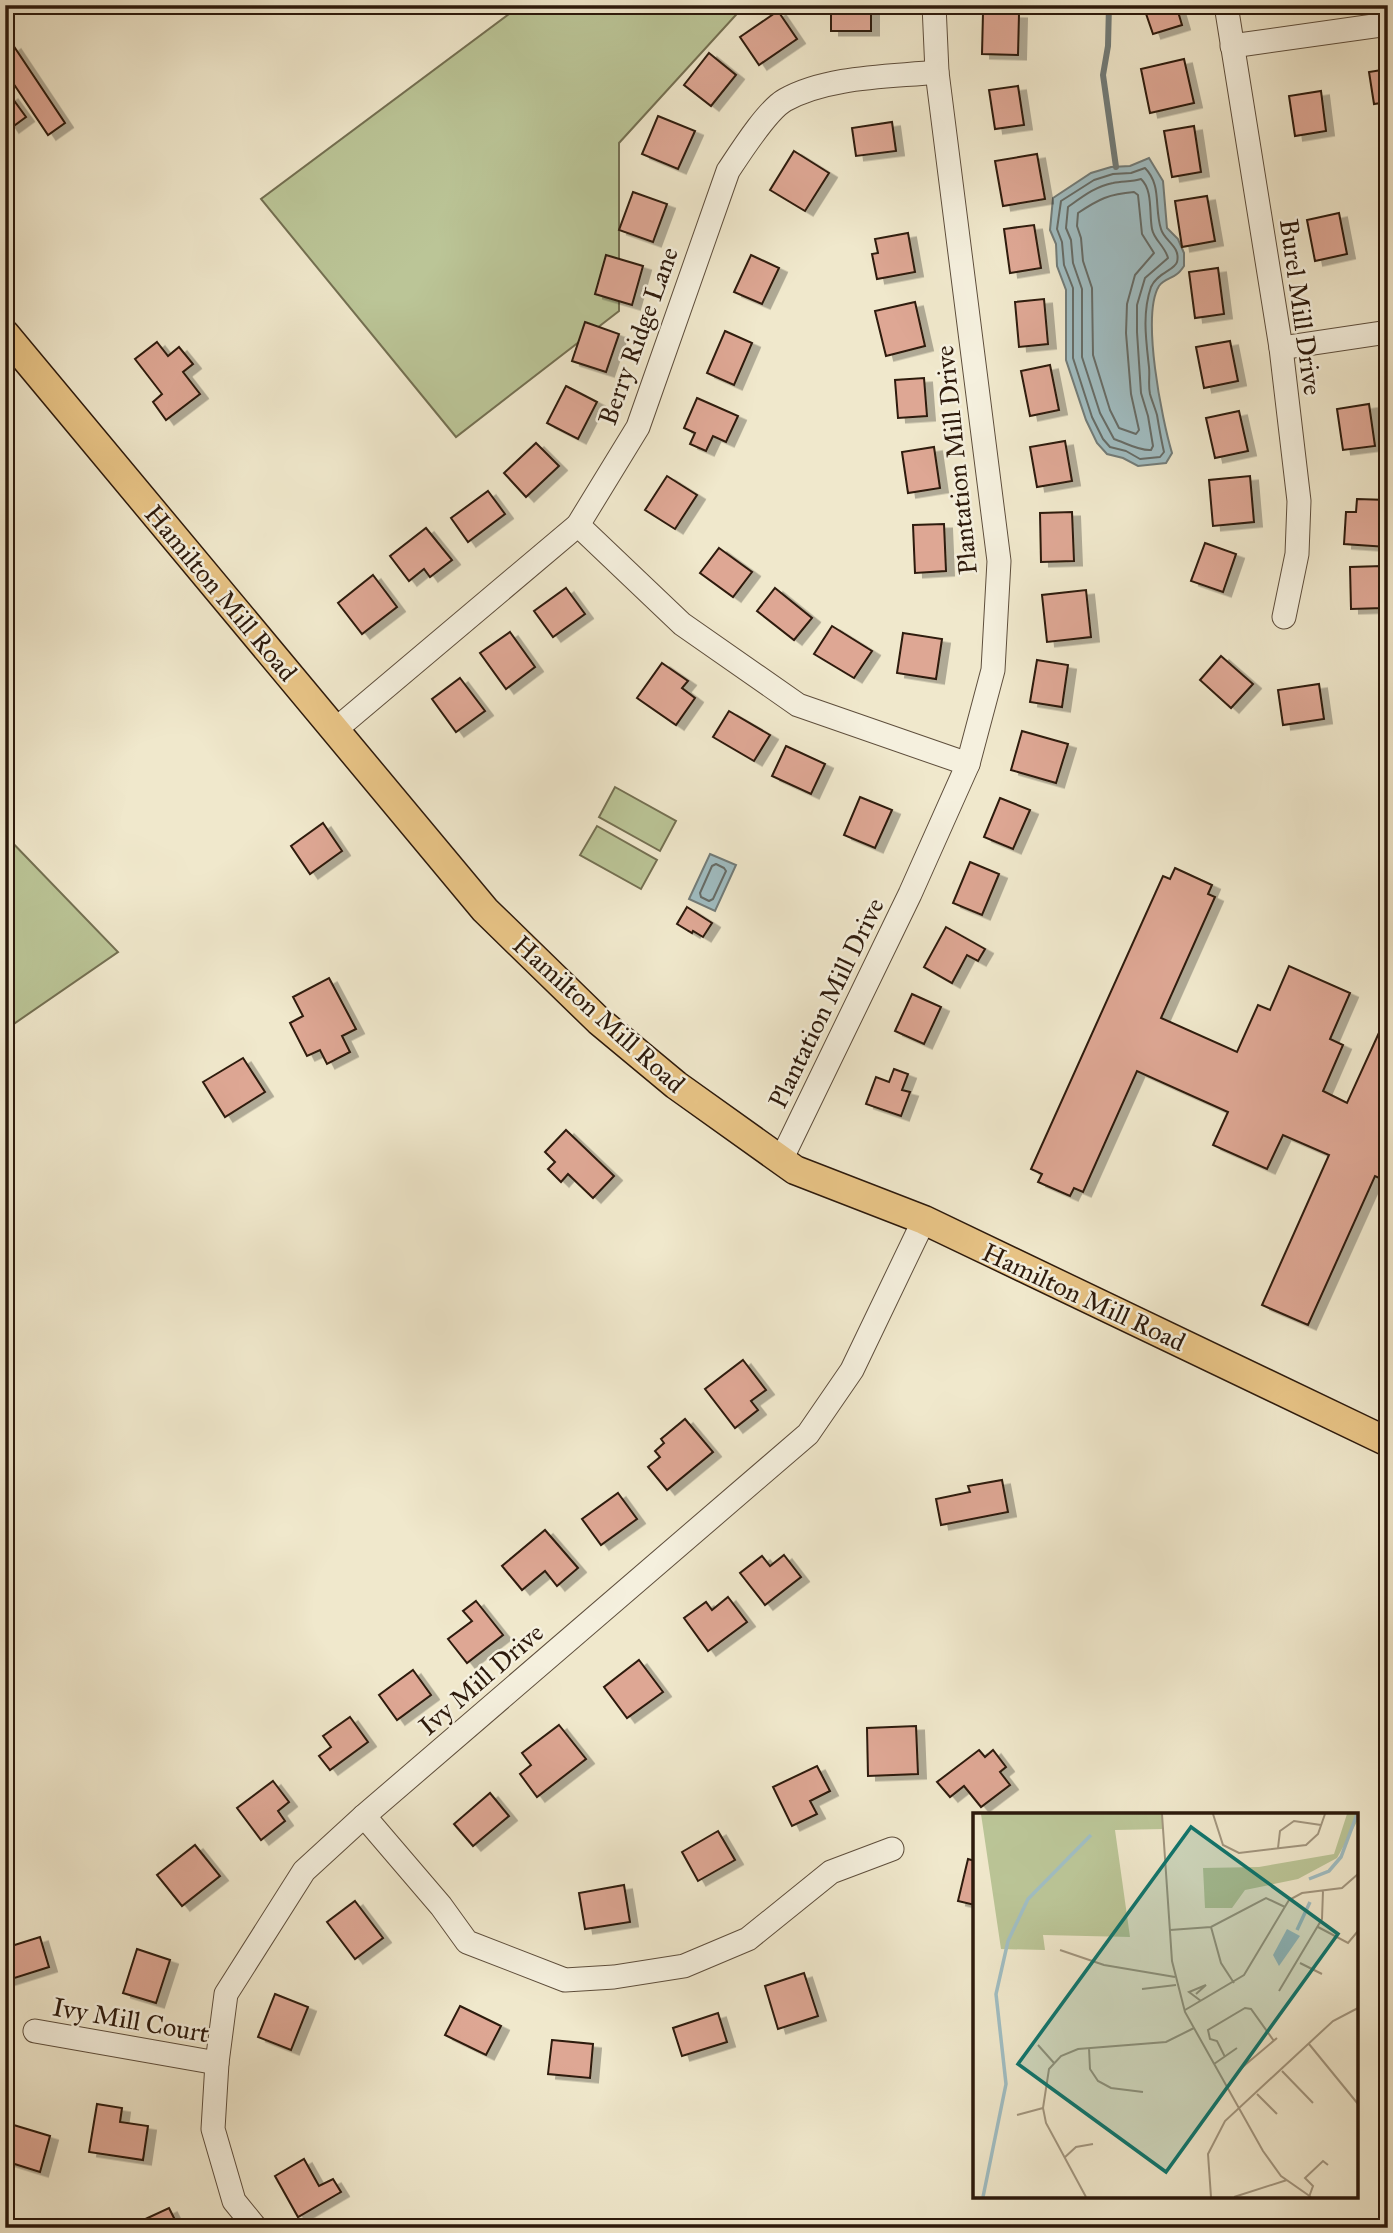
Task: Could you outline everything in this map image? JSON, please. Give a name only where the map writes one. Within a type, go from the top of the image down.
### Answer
[{"type":"main road","name":"Hamilton Mill Road","points":[[5,334],[485,910],[583,1006],[676,1085],[795,1170],[923,1220],[1388,1442]]},
{"type":"street","name":"Plantation Mill Drive","points":[[780,1160],[909,894],[968,764],[993,670],[999,561],[937,72],[934,5]]},
{"type":"street","name":"Burel Mill Drive","points":[[1226,5],[1281,348],[1298,501],[1297,554],[1284,617]]},
{"type":"street","points":[[1232,46],[1388,24]]},
{"type":"street","name":"Berry Ridge Lane","points":[[335,730],[578,524],[638,428],[728,171],[750,137],[783,101],[828,83],[937,72]]},
{"type":"street","points":[[1281,348],[1388,332]]},
{"type":"street","points":[[578,524],[682,624],[798,705],[968,764]]},
{"type":"street","name":"Ivy Mill Drive","points":[[256,2228],[234,2200],[213,2129],[217,2063],[226,1994],[304,1871],[364,1816],[808,1434],[852,1370],[923,1220]]},
{"type":"street","points":[[364,1816],[441,1906],[467,1941],[565,1980],[614,1977],[684,1966],[748,1939],[831,1872],[892,1849]]},
{"type":"street","name":"Ivy Mill Court","points":[[35,2031],[217,2063]]},
{"type":"green space","points":[[521,5],[745,5],[619,143],[619,311],[456,437],[261,199]]},
{"type":"green space","points":[[615,787],[676,821],[660,851],[599,817]]},
{"type":"green space","points":[[597,826],[657,860],[641,889],[580,855]]},
{"type":"green space","points":[[5,835],[118,952],[5,1030]]},
{"type":"water","points":[[1149,158],[1163,181],[1167,228],[1178,239],[1184,253],[1184,266],[1159,286],[1152,320],[1155,368],[1172,453],[1166,463],[1138,466],[1107,454],[1097,443],[1086,420],[1066,360],[1066,290],[1057,266],[1056,244],[1050,230],[1053,198],[1091,173],[1111,167],[1130,166]]},
{"type":"water","points":[[710,854],[736,865],[715,911],[689,899]]},
{"type":"building","points":[[831,5],[871,5],[871,31],[831,31]]},
{"type":"building","points":[[1143,5],[1176,5],[1182,25],[1153,34]]},
{"type":"building","points":[[778,11],[797,39],[759,65],[740,37]]},
{"type":"building","points":[[983,13],[1019,14],[1018,55],[982,54]]},
{"type":"building","points":[[13,45],[65,123],[48,135],[5,71],[5,51]]},
{"type":"building","points":[[709,53],[736,75],[711,106],[684,85]]},
{"type":"building","points":[[1184,59],[1194,103],[1150,113],[1141,69]]},
{"type":"building","points":[[1388,69],[1388,102],[1374,104],[1369,72]]},
{"type":"building","points":[[1018,86],[1024,125],[995,129],[989,90]]},
{"type":"building","points":[[1321,91],[1326,131],[1295,136],[1289,96]]},
{"type":"building","points":[[10,95],[26,117],[11,128],[5,119],[5,98]]},
{"type":"building","points":[[658,116],[695,131],[678,169],[642,154]]},
{"type":"building","points":[[892,122],[896,151],[856,156],[852,128]]},
{"type":"building","points":[[1194,126],[1201,172],[1172,177],[1164,131]]},
{"type":"building","points":[[794,151],[829,173],[805,211],[770,190]]},
{"type":"building","points":[[1037,154],[1045,199],[1003,206],[995,161]]},
{"type":"building","points":[[633,192],[667,204],[653,242],[619,230]]},
{"type":"building","points":[[1207,196],[1215,241],[1182,247],[1175,201]]},
{"type":"building","points":[[1339,213],[1347,254],[1315,261],[1307,220]]},
{"type":"building","points":[[1034,225],[1041,268],[1010,273],[1004,229]]},
{"type":"building","points":[[908,233],[915,272],[877,279],[872,254],[878,253],[875,239]]},
{"type":"building","points":[[606,255],[643,266],[632,305],[595,294]]},
{"type":"building","points":[[751,255],[779,268],[762,304],[734,292]]},
{"type":"building","points":[[1218,268],[1224,314],[1195,318],[1189,272]]},
{"type":"building","points":[[1044,299],[1048,344],[1019,347],[1015,302]]},
{"type":"building","points":[[915,302],[925,346],[886,356],[875,311]]},
{"type":"building","points":[[585,322],[619,334],[606,372],[572,361]]},
{"type":"building","points":[[725,331],[752,343],[734,385],[707,373]]},
{"type":"building","points":[[1230,341],[1238,381],[1204,388],[1196,347]]},
{"type":"building","points":[[157,342],[168,356],[179,347],[193,364],[183,372],[200,394],[166,420],[153,402],[162,394],[135,359]]},
{"type":"building","points":[[1050,365],[1059,410],[1030,416],[1021,371]]},
{"type":"building","points":[[924,378],[927,416],[898,418],[895,380]]},
{"type":"building","points":[[566,386],[597,402],[578,439],[547,423]]},
{"type":"building","points":[[697,398],[738,416],[726,442],[713,436],[706,451],[690,444],[695,433],[684,428]]},
{"type":"building","points":[[1369,404],[1375,446],[1343,450],[1337,409]]},
{"type":"building","points":[[1239,411],[1248,451],[1215,458],[1206,418]]},
{"type":"building","points":[[1065,441],[1072,481],[1037,487],[1030,447]]},
{"type":"building","points":[[536,443],[559,466],[526,497],[504,473]]},
{"type":"building","points":[[934,447],[940,488],[908,493],[902,452]]},
{"type":"building","points":[[667,476],[697,495],[675,529],[645,510]]},
{"type":"building","points":[[1250,476],[1254,522],[1213,526],[1209,480]]},
{"type":"building","points":[[488,491],[505,514],[468,542],[451,518]]},
{"type":"building","points":[[1357,499],[1388,500],[1387,547],[1344,544],[1346,512],[1356,512]]},
{"type":"building","points":[[1072,512],[1074,561],[1041,562],[1040,513]]},
{"type":"building","points":[[944,524],[946,571],[915,573],[913,525]]},
{"type":"building","points":[[426,528],[452,560],[430,577],[424,569],[409,581],[390,556]]},
{"type":"building","points":[[1205,543],[1236,554],[1223,592],[1191,581]]},
{"type":"building","points":[[719,548],[752,572],[733,597],[700,573]]},
{"type":"building","points":[[1382,566],[1383,608],[1351,609],[1350,567]]},
{"type":"building","points":[[373,575],[397,607],[362,634],[338,603]]},
{"type":"building","points":[[566,588],[585,614],[553,637],[534,611]]},
{"type":"building","points":[[775,588],[812,618],[794,640],[757,611]]},
{"type":"building","points":[[1086,590],[1091,637],[1047,642],[1042,595]]},
{"type":"building","points":[[832,626],[872,651],[854,678],[814,654]]},
{"type":"building","points":[[510,632],[535,667],[506,689],[480,653]]},
{"type":"building","points":[[903,633],[942,639],[936,679],[897,673]]},
{"type":"building","points":[[1221,656],[1253,684],[1231,708],[1200,680]]},
{"type":"building","points":[[1037,660],[1068,665],[1062,707],[1030,702]]},
{"type":"building","points":[[662,663],[688,681],[682,688],[695,698],[676,725],[637,698]]},
{"type":"building","points":[[460,678],[485,711],[456,732],[432,699]]},
{"type":"building","points":[[1319,684],[1324,719],[1283,725],[1278,690]]},
{"type":"building","points":[[729,711],[770,735],[754,761],[713,737]]},
{"type":"building","points":[[1022,731],[1068,744],[1056,783],[1011,770]]},
{"type":"building","points":[[786,746],[825,764],[811,794],[772,776]]},
{"type":"building","points":[[860,797],[892,810],[875,848],[844,835]]},
{"type":"building","points":[[1000,798],[1030,810],[1013,849],[984,837]]},
{"type":"building","points":[[323,823],[342,851],[310,874],[291,846]]},
{"type":"building","points":[[970,862],[999,874],[982,915],[953,903]]},
{"type":"building","points":[[1175,868],[1212,885],[1208,894],[1215,897],[1161,1018],[1237,1052],[1258,1005],[1270,1010],[1289,966],[1350,993],[1330,1039],[1343,1045],[1323,1091],[1347,1103],[1388,1013],[1388,1182],[1375,1176],[1308,1325],[1262,1305],[1329,1155],[1283,1135],[1267,1169],[1213,1145],[1228,1112],[1137,1071],[1083,1192],[1074,1188],[1070,1196],[1038,1182],[1042,1174],[1031,1169],[1163,876],[1170,879]]},
{"type":"building","points":[[687,907],[712,923],[703,937],[677,924]]},
{"type":"building","points":[[946,927],[985,949],[978,961],[967,955],[952,983],[924,967]]},
{"type":"building","points":[[329,978],[356,1029],[342,1036],[350,1052],[327,1064],[320,1050],[307,1056],[290,1023],[303,1016],[293,997]]},
{"type":"building","points":[[912,994],[941,1007],[924,1044],[895,1031]]},
{"type":"building","points":[[243,1058],[265,1092],[225,1117],[203,1082]]},
{"type":"building","points":[[894,1069],[908,1074],[902,1090],[910,1092],[901,1116],[866,1104],[876,1077],[889,1082]]},
{"type":"building","points":[[566,1130],[614,1176],[593,1198],[568,1174],[561,1182],[548,1169],[555,1162],[545,1152]]},
{"type":"building","points":[[743,1360],[766,1390],[751,1401],[758,1410],[735,1428],[705,1389]]},
{"type":"building","points":[[685,1419],[713,1452],[667,1490],[648,1467],[660,1457],[655,1451],[664,1443],[661,1439]]},
{"type":"building","points":[[1002,1480],[1008,1512],[941,1525],[936,1499],[970,1492],[968,1486]]},
{"type":"building","points":[[618,1493],[637,1519],[601,1545],[582,1519]]},
{"type":"building","points":[[545,1530],[578,1568],[557,1586],[545,1571],[522,1590],[502,1566]]},
{"type":"building","points":[[784,1555],[801,1577],[765,1605],[740,1573],[762,1556],[770,1566]]},
{"type":"building","points":[[728,1597],[747,1622],[708,1651],[684,1618],[706,1602],[712,1610]]},
{"type":"building","points":[[476,1601],[503,1635],[467,1663],[448,1639],[472,1621],[463,1611]]},
{"type":"building","points":[[639,1660],[663,1692],[627,1718],[604,1687]]},
{"type":"building","points":[[413,1670],[431,1695],[397,1720],[379,1695]]},
{"type":"building","points":[[350,1717],[368,1742],[330,1770],[319,1756],[331,1747],[323,1736]]},
{"type":"building","points":[[559,1725],[586,1759],[537,1797],[520,1774],[531,1765],[522,1753]]},
{"type":"building","points":[[916,1726],[918,1774],[868,1776],[867,1728]]},
{"type":"building","points":[[979,1750],[985,1757],[993,1750],[1006,1767],[1000,1772],[1010,1785],[981,1807],[964,1786],[950,1797],[937,1782]]},
{"type":"building","points":[[817,1766],[830,1791],[810,1801],[817,1814],[792,1826],[773,1787]]},
{"type":"building","points":[[273,1781],[289,1802],[278,1811],[285,1821],[261,1840],[237,1808]]},
{"type":"building","points":[[490,1793],[509,1816],[473,1846],[454,1824]]},
{"type":"building","points":[[718,1831],[735,1860],[698,1881],[682,1852]]},
{"type":"building","points":[[195,1845],[220,1876],[182,1906],[157,1875]]},
{"type":"building","points":[[968,1859],[973,1860],[973,1905],[958,1901]]},
{"type":"building","points":[[624,1885],[630,1922],[585,1929],[579,1893]]},
{"type":"building","points":[[355,1901],[383,1938],[355,1959],[327,1922]]},
{"type":"building","points":[[40,1937],[49,1967],[5,1981],[5,1948]]},
{"type":"building","points":[[137,1949],[170,1960],[156,2003],[123,1993]]},
{"type":"building","points":[[804,1973],[818,2016],[778,2029],[765,1986]]},
{"type":"building","points":[[275,1994],[308,2007],[291,2050],[258,2037]]},
{"type":"building","points":[[460,2006],[501,2026],[486,2055],[445,2035]]},
{"type":"building","points":[[718,2013],[727,2042],[682,2056],[673,2028]]},
{"type":"building","points":[[552,2040],[593,2044],[590,2078],[548,2074]]},
{"type":"building","points":[[97,2104],[122,2108],[120,2122],[148,2126],[143,2160],[89,2152]]},
{"type":"building","points":[[7,2123],[50,2136],[40,2172],[5,2161]]},
{"type":"building","points":[[304,2159],[319,2186],[333,2179],[341,2192],[298,2217],[275,2176]]},
{"type":"building","points":[[169,2208],[179,2228],[126,2228]]},
{"type":"waterway","points":[[1109,5],[1108,46],[1103,75],[1116,167]]}]
